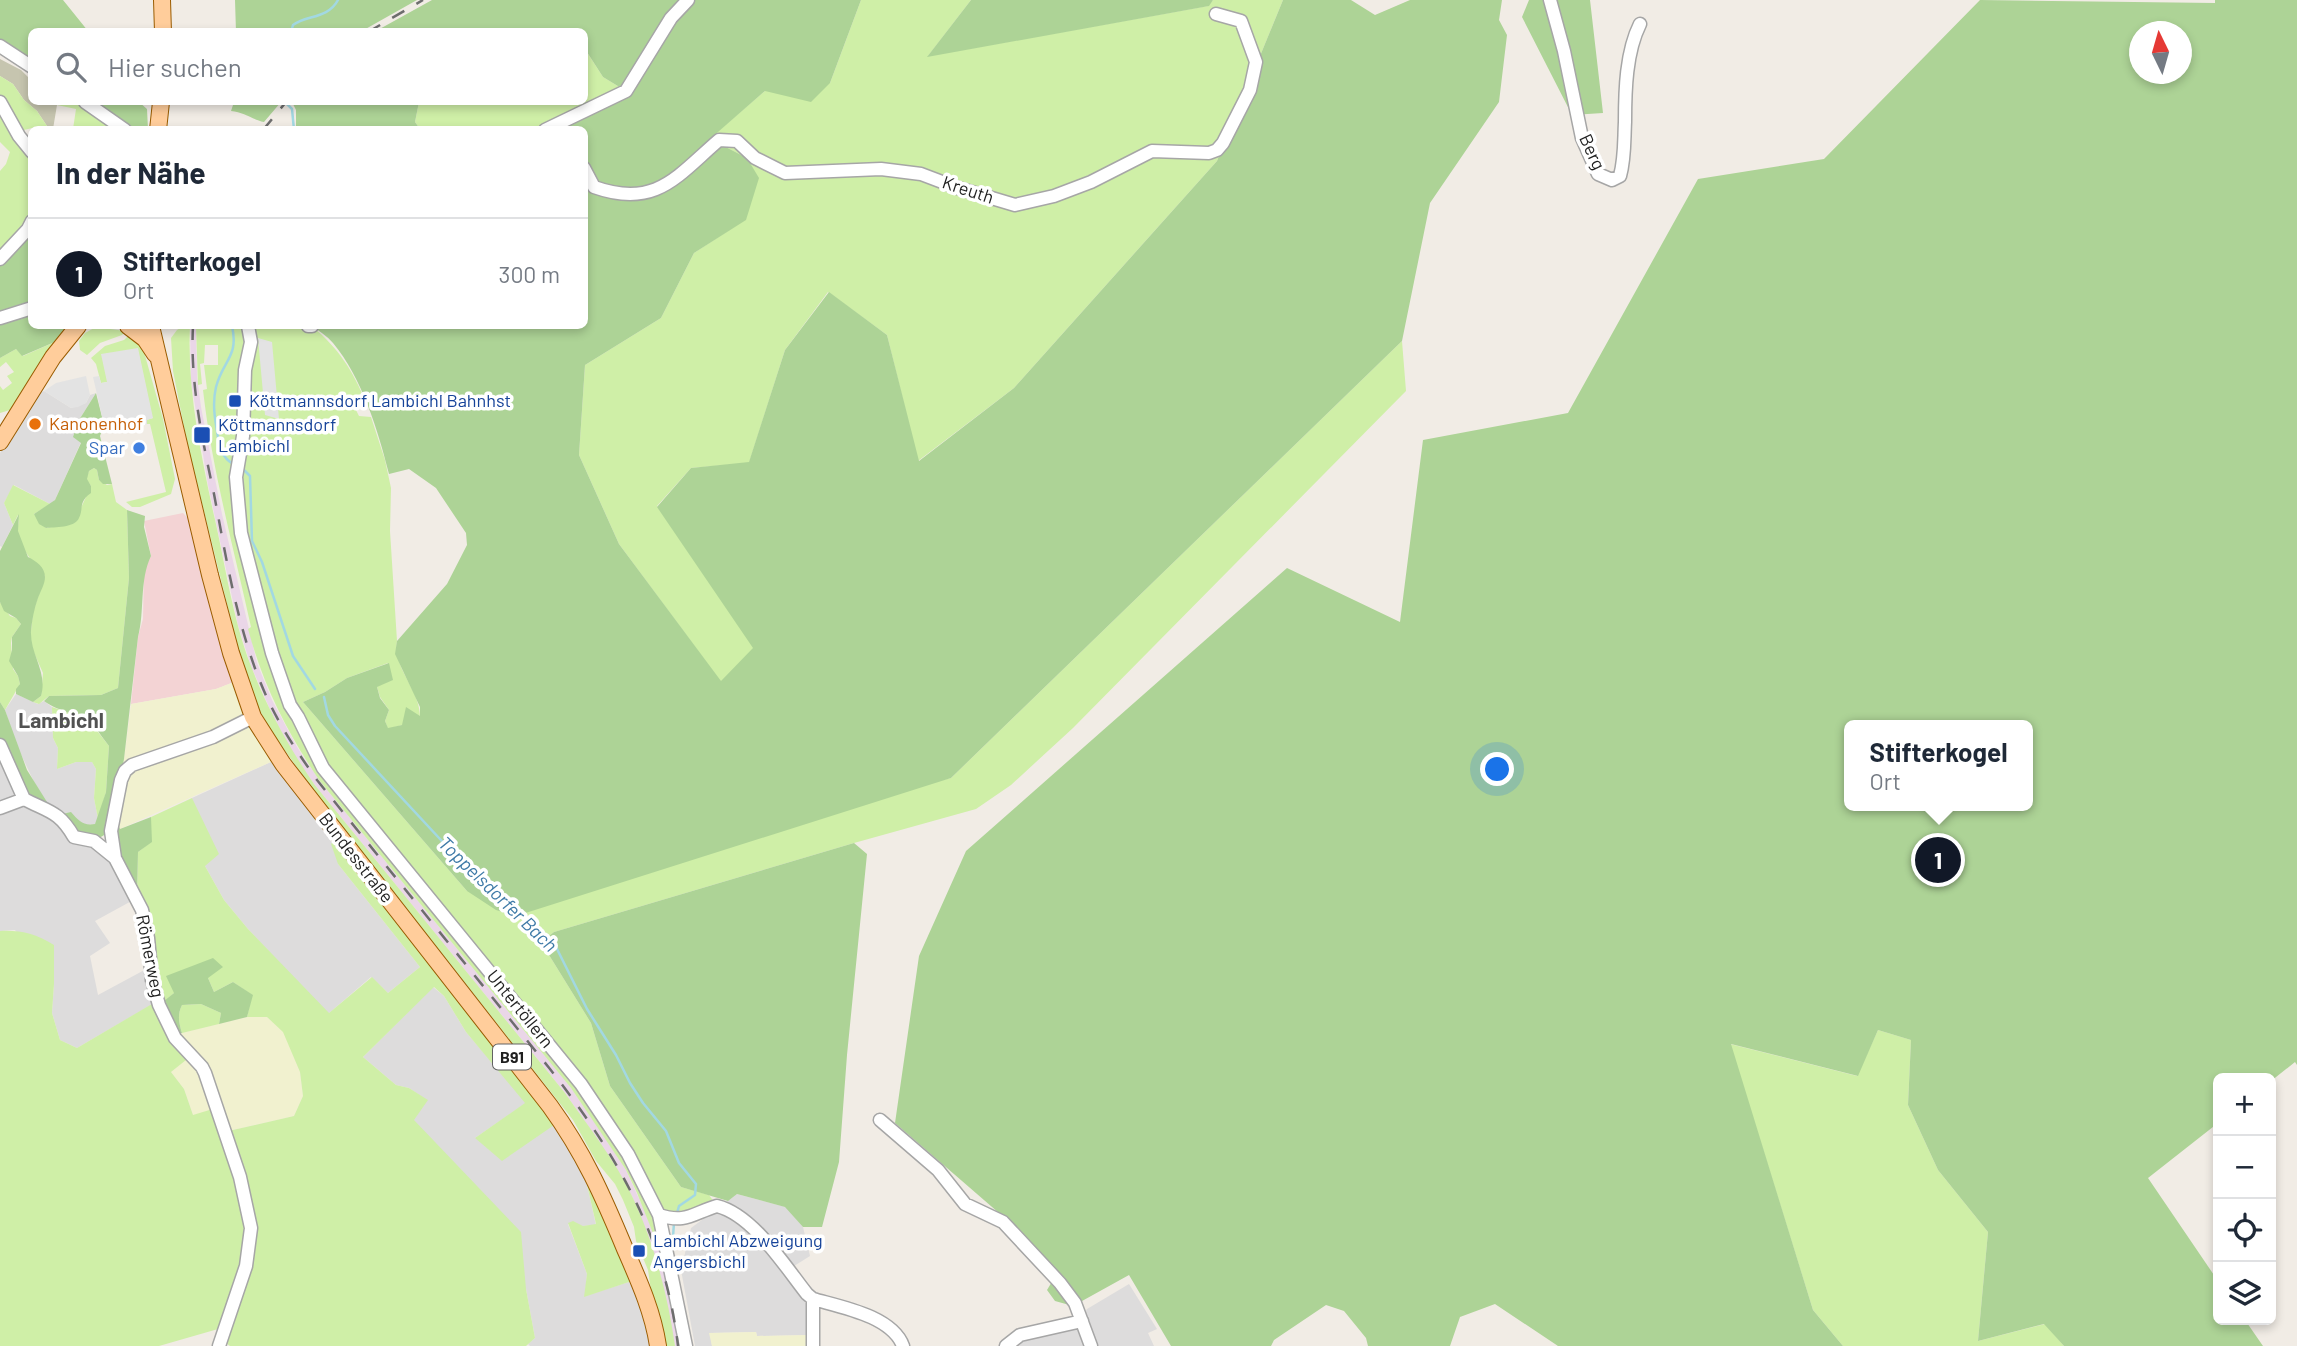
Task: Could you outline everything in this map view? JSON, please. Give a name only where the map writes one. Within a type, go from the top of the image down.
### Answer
[{"type":"main road","points":[[162,0],[163,28]]},
{"type":"main road","points":[[158,126],[161,105]]},
{"type":"main road","points":[[0,442],[5,423],[76,329]]},
{"type":"main road","points":[[132,329],[145,339],[154,351],[163,372]]},
{"type":"main road","name":"Bundesstraße","points":[[152,329],[216,598],[239,680],[253,717],[283,764],[534,1085],[575,1142],[593,1175],[646,1300],[658,1346]]},
{"type":"street","points":[[562,126],[626,91],[671,18],[688,0]]},
{"type":"street","name":"Berg","points":[[1550,0],[1564,51],[1582,138],[1598,174],[1612,180],[1620,176],[1623,167],[1632,40],[1640,24]]},
{"type":"street","name":"Kreuth","points":[[588,176],[594,187],[608,192],[631,195],[657,190],[683,173],[719,140],[737,141],[755,158],[785,173],[881,169],[921,174],[1015,205],[1054,196],[1091,182],[1152,151],[1209,153],[1217,150],[1250,90],[1256,62],[1241,21],[1216,14]]},
{"type":"street","points":[[0,46],[28,64]]},
{"type":"street","points":[[0,102],[28,147]]},
{"type":"street","points":[[89,105],[119,126]]},
{"type":"street","points":[[0,259],[28,229]]},
{"type":"street","points":[[0,318],[28,310]]},
{"type":"street","name":"Untertöllern","points":[[249,329],[251,342],[245,370],[244,412],[237,473],[241,533],[272,653],[290,705],[330,778],[581,1084],[628,1154],[659,1215],[686,1346]]},
{"type":"street","name":"Römerweg","points":[[219,1346],[246,1266],[250,1246],[251,1228],[247,1199],[202,1066],[175,1038],[159,1005],[152,980],[142,910],[114,858],[111,831],[121,780],[132,765],[214,737],[253,717]]},
{"type":"street","points":[[0,745],[24,799],[58,814],[74,837],[94,841],[114,858]]},
{"type":"street","points":[[0,808],[24,799]]},
{"type":"street","points":[[94,841],[111,831]]},
{"type":"street","points":[[880,1120],[938,1170],[965,1204],[1003,1222],[1060,1283],[1075,1303],[1091,1346]]},
{"type":"street","points":[[659,1215],[685,1219],[717,1206],[732,1211],[767,1243],[813,1299],[882,1323],[895,1332],[903,1346]]},
{"type":"street","points":[[813,1299],[813,1346]]},
{"type":"street","points":[[1006,1346],[1020,1335],[1082,1321]]},
{"type":"shaded area","points":[[0,59],[21,70],[28,77],[28,103],[13,84],[0,76]]},
{"type":"shaded area","points":[[30,105],[57,105],[54,126],[47,126]]},
{"type":"shaded area","points":[[190,329],[196,329],[201,407],[222,514],[257,663],[272,700],[297,747],[319,780],[571,1088],[626,1170],[662,1256],[686,1346],[675,1346],[658,1266],[632,1196],[593,1133],[565,1093],[314,784],[291,750],[272,714],[251,666],[238,625],[208,485],[191,381]]},
{"type":"shaded area","points":[[258,338],[272,342],[279,419],[265,415]]},
{"type":"shaded area","points":[[138,348],[153,418],[147,420],[147,424],[117,431],[104,425],[93,377],[99,376],[101,383],[107,382],[101,354]]},
{"type":"shaded area","points":[[86,376],[90,395],[86,403],[78,407],[71,408],[44,391],[56,383]]},
{"type":"shaded area","points":[[44,391],[71,408],[86,403],[90,395],[96,393],[79,420],[74,437],[81,442],[55,500],[50,504],[14,485],[4,503],[13,525],[2,547],[0,453],[37,394]]},
{"type":"shaded area","points":[[183,513],[199,530],[239,680],[216,689],[131,704],[138,637],[143,619],[144,570],[151,556],[144,521]]},
{"type":"shaded area","points":[[239,680],[273,761],[120,829],[114,815],[131,704],[216,689]]},
{"type":"shaded area","points":[[16,694],[38,704],[44,701],[52,707],[53,738],[58,748],[57,769],[76,762],[92,762],[96,769],[94,798],[98,819],[95,824],[86,825],[59,814],[115,858],[137,898],[95,921],[110,943],[90,956],[98,995],[150,967],[158,1001],[77,1048],[60,1040],[52,1013],[54,984],[15,930],[0,931],[0,745],[36,786],[17,746],[5,710]]},
{"type":"shaded area","points":[[273,761],[339,836],[338,864],[420,967],[388,993],[371,977],[328,1014],[248,929],[224,900],[205,866],[192,798]]},
{"type":"shaded area","points":[[433,987],[444,996],[466,1032],[526,1103],[475,1138],[560,1121],[584,1157],[596,1225],[568,1224],[587,1274],[585,1296],[638,1279],[658,1346],[528,1344],[535,1338],[526,1289],[413,1119],[427,1100],[409,1088],[396,1085],[363,1057]]},
{"type":"shaded area","points":[[247,1017],[267,1017],[284,1032],[300,1072],[303,1096],[294,1116],[224,1132],[193,1115],[184,1089],[171,1072],[190,1056],[173,1035]]},
{"type":"shaded area","points":[[737,1194],[786,1207],[803,1227],[810,1256],[783,1273],[808,1306],[809,1335],[710,1333],[712,1346],[695,1346],[681,1270],[691,1228]]},
{"type":"shaded area","points":[[1129,1284],[1157,1329],[1148,1333],[1154,1346],[1014,1346],[1022,1339],[1076,1328],[1087,1309]]},
{"type":"shaded area","points":[[756,1332],[757,1336],[809,1335],[809,1346],[712,1346],[709,1333]]},
{"type":"green space","points":[[0,0],[63,0],[86,28],[28,28],[28,65],[0,46]]},
{"type":"green space","points":[[235,0],[417,0],[367,28],[236,28]]},
{"type":"green space","points":[[432,0],[861,0],[830,83],[811,102],[765,91],[710,139],[747,158],[759,178],[746,220],[694,253],[661,318],[585,365],[579,455],[619,544],[721,681],[753,648],[657,507],[691,468],[749,462],[785,350],[829,292],[887,335],[919,461],[1014,388],[1217,161],[1283,0],[1351,0],[1375,15],[1410,0],[1502,0],[1499,20],[1507,35],[1499,102],[1430,203],[1402,341],[951,778],[516,916],[496,910],[467,891],[303,702],[347,678],[389,663],[393,680],[377,687],[380,698],[389,710],[385,721],[388,728],[402,725],[406,707],[420,716],[420,707],[395,654],[397,641],[447,584],[467,545],[466,533],[436,488],[409,469],[389,474],[361,388],[333,343],[316,329],[588,329],[588,126],[551,126],[626,91],[603,77],[588,54],[588,28],[381,28]]},
{"type":"green space","points":[[861,0],[971,0],[928,56],[1208,6],[1213,0],[1283,0],[1217,161],[1014,388],[918,461],[887,335],[828,292],[785,350],[749,463],[691,468],[657,506],[754,648],[721,682],[619,544],[579,455],[585,365],[661,318],[694,253],[746,219],[747,158],[709,139],[765,91],[830,83]]},
{"type":"green space","points":[[971,0],[1213,0],[1209,6],[927,57]]},
{"type":"green space","points":[[1529,0],[1590,0],[1603,113],[1572,115],[1522,17]]},
{"type":"green space","points":[[1980,0],[2215,3],[2215,0],[2297,0],[2297,1065],[2295,1062],[2276,1077],[2276,1073],[2213,1073],[2213,1127],[2148,1178],[2213,1274],[2213,1325],[2248,1325],[2263,1346],[2064,1346],[2044,1324],[1978,1341],[1988,1232],[1938,1170],[1908,1105],[1911,1040],[1878,1030],[1858,1076],[1731,1044],[1813,1310],[1843,1346],[1558,1346],[1495,1304],[1460,1317],[1450,1346],[1368,1346],[1366,1338],[1344,1311],[1326,1305],[1274,1340],[1271,1346],[1171,1346],[1129,1275],[1073,1306],[1055,1301],[1047,1290],[1053,1280],[1014,1226],[895,1123],[919,956],[966,851],[1287,568],[1400,622],[1423,440],[1568,413],[1698,179],[1824,159]]},
{"type":"green space","points":[[588,54],[603,77],[626,91],[546,126],[418,126],[415,122],[418,105],[588,105]]},
{"type":"green space","points":[[0,76],[13,84],[47,126],[28,126],[28,129],[24,130],[28,143],[28,225],[0,259],[0,171],[10,152],[0,142]]},
{"type":"green space","points":[[57,105],[90,105],[121,126],[73,126],[76,109]]},
{"type":"green space","points":[[90,105],[142,105],[147,109],[148,126],[121,126]]},
{"type":"green space","points":[[233,105],[278,105],[264,122],[231,111]]},
{"type":"green space","points":[[294,105],[418,105],[415,122],[418,126],[296,126]]},
{"type":"green space","points":[[28,225],[28,329],[66,329],[57,341],[22,356],[16,349],[0,358],[0,259]]},
{"type":"green space","points":[[92,329],[125,331],[122,335],[100,343],[87,355],[80,350],[79,341]]},
{"type":"green space","points":[[190,329],[190,372],[204,465],[239,628],[264,697],[314,784],[565,1093],[609,1156],[632,1196],[647,1232],[664,1289],[675,1346],[664,1346],[648,1270],[636,1241],[634,1227],[615,1184],[596,1161],[573,1120],[311,787],[269,728],[254,699],[243,668],[188,447],[173,371],[171,338],[177,330]]},
{"type":"green space","points":[[196,329],[315,329],[337,351],[350,370],[366,403],[356,410],[359,416],[371,417],[391,488],[390,531],[397,651],[416,697],[420,717],[388,729],[385,721],[389,710],[377,687],[388,663],[347,678],[303,702],[467,891],[951,778],[1402,341],[1406,391],[1073,728],[1011,785],[976,809],[554,932],[541,942],[591,1023],[610,1086],[681,1187],[709,1195],[717,1206],[668,1218],[662,1256],[626,1170],[571,1088],[319,780],[277,708],[248,629],[251,627],[207,420],[203,390],[207,389],[204,365],[218,365],[218,345],[205,345],[204,363],[200,364],[202,384],[198,385]]},
{"type":"green space","points":[[130,334],[144,352],[163,419],[175,479],[171,494],[140,507],[132,507],[126,502],[166,492],[150,424],[147,424],[146,420],[153,418],[107,382],[101,383],[96,364],[91,358],[105,346],[124,340]]},
{"type":"green space","points":[[57,341],[10,410],[0,413],[0,386],[3,390],[12,383],[7,376],[14,372],[6,362],[0,367],[0,358],[16,349],[23,356]]},
{"type":"green space","points":[[96,393],[104,425],[100,436],[112,484],[103,484],[94,468],[89,471],[87,479],[91,493],[83,502],[77,521],[46,528],[39,524],[34,514],[55,500],[81,443],[73,437],[79,420]]},
{"type":"green space","points":[[94,468],[99,480],[107,485],[112,484],[116,502],[127,510],[129,578],[118,688],[101,695],[49,696],[39,704],[33,702],[41,696],[43,673],[31,646],[31,631],[33,612],[45,576],[22,545],[18,532],[18,515],[13,525],[4,503],[13,485],[50,504],[34,514],[46,528],[74,523],[91,486],[86,479],[89,471]]},
{"type":"green space","points":[[127,510],[145,516],[144,527],[151,556],[143,586],[124,759],[114,815],[120,829],[151,817],[152,842],[138,852],[137,898],[111,831],[94,841],[81,839],[58,815],[71,812],[82,822],[95,824],[106,792],[109,746],[89,723],[44,701],[49,696],[101,695],[118,688],[129,578]]},
{"type":"green space","points":[[19,514],[18,531],[28,557],[37,562],[45,573],[31,631],[43,687],[41,696],[33,702],[16,694],[20,684],[9,661],[12,637],[21,624],[4,611],[0,602],[0,551]]},
{"type":"green space","points":[[0,602],[10,616],[21,624],[11,643],[13,669],[20,684],[5,710],[0,702]]},
{"type":"green space","points":[[0,702],[27,770],[47,802],[47,810],[33,804],[0,745]]},
{"type":"green space","points":[[52,707],[72,714],[94,727],[109,746],[106,792],[98,819],[94,798],[96,769],[92,762],[76,762],[57,769],[58,748],[53,738]]},
{"type":"green space","points":[[192,798],[219,854],[205,866],[224,900],[248,929],[329,1013],[372,977],[388,993],[420,967],[338,864],[331,844],[339,836],[560,1121],[502,1161],[475,1138],[525,1103],[466,1032],[444,996],[434,987],[363,1057],[396,1085],[409,1088],[428,1100],[414,1120],[521,1232],[526,1289],[535,1338],[526,1346],[230,1346],[221,1339],[225,1327],[159,1346],[0,1346],[0,931],[28,933],[54,945],[52,1013],[60,1040],[77,1048],[157,1001],[137,898],[138,852],[151,842],[151,817]],"holes":[[[208,978],[214,992],[233,982],[252,995],[247,1017],[267,1017],[283,1032],[300,1072],[303,1096],[294,1116],[224,1132],[216,1108],[193,1115],[184,1089],[171,1072],[191,1056],[159,1006],[174,993]]]},
{"type":"green space","points":[[854,843],[867,854],[839,1162],[822,1227],[803,1227],[785,1207],[737,1194],[728,1201],[681,1187],[610,1086],[591,1023],[541,942],[554,932]]},
{"type":"green space","points":[[213,958],[223,967],[208,978],[214,992],[233,982],[253,995],[247,1017],[219,1024],[221,1013],[201,1004],[182,1005],[179,1019],[182,1033],[173,1035],[159,1005],[174,993],[166,976]]},
{"type":"green space","points":[[201,1004],[221,1013],[219,1024],[182,1033],[179,1012],[182,1005]]},
{"type":"green space","points":[[1878,1030],[1911,1040],[1908,1105],[1938,1170],[1988,1232],[1978,1341],[2045,1324],[2064,1346],[1843,1346],[1813,1310],[1730,1044],[1857,1076]]},
{"type":"green space","points":[[584,1157],[638,1279],[584,1297],[587,1274],[568,1223],[573,1221],[583,1226],[596,1224]]},
{"type":"waterway","name":"Toppelsdorfer Bach","points":[[292,28],[298,22],[329,11],[338,0]]},
{"type":"waterway","name":"Toppelsdorfer Bach","points":[[288,105],[292,109],[294,126]]},
{"type":"waterway","name":"Toppelsdorfer Bach","points":[[233,329],[232,352],[219,378],[214,406],[221,449],[226,459],[233,464]]},
{"type":"waterway","name":"Toppelsdorfer Bach","points":[[242,468],[250,476],[252,541],[262,562],[293,656],[315,689]]},
{"type":"waterway","name":"Toppelsdorfer Bach","points":[[324,697],[328,715],[335,726],[453,853],[555,945],[587,1009],[630,1083],[666,1131],[679,1163],[696,1184],[695,1195],[679,1206],[677,1213]]},
{"type":"waterway","name":"Toppelsdorfer Bach","points":[[672,1250],[674,1223]]},
{"type":"railway","points":[[375,28],[423,0]]},
{"type":"railway","points":[[266,126],[284,105]]},
{"type":"railway","points":[[193,329],[193,368],[198,410],[229,573],[250,654],[270,704],[317,780],[550,1069],[617,1165],[634,1198],[662,1268],[672,1306],[678,1346]]},
{"type":"place","name":"Köttmannsdorf Lambichl Bahnhst","points":[[235,401]]},
{"type":"place","name":"Kanonenhof","points":[[35,424]]},
{"type":"place","name":"Köttmannsdorf Lambichl","points":[[202,435]]},
{"type":"place","name":"Spar","points":[[139,448]]},
{"type":"place","name":"Stifterkogel","points":[[1938,860]]},
{"type":"place","name":"Lambichl Abzweigung Angersbichl","points":[[639,1251]]},
{"type":"district","name":"Lambichl","points":[[61,721]]}]
